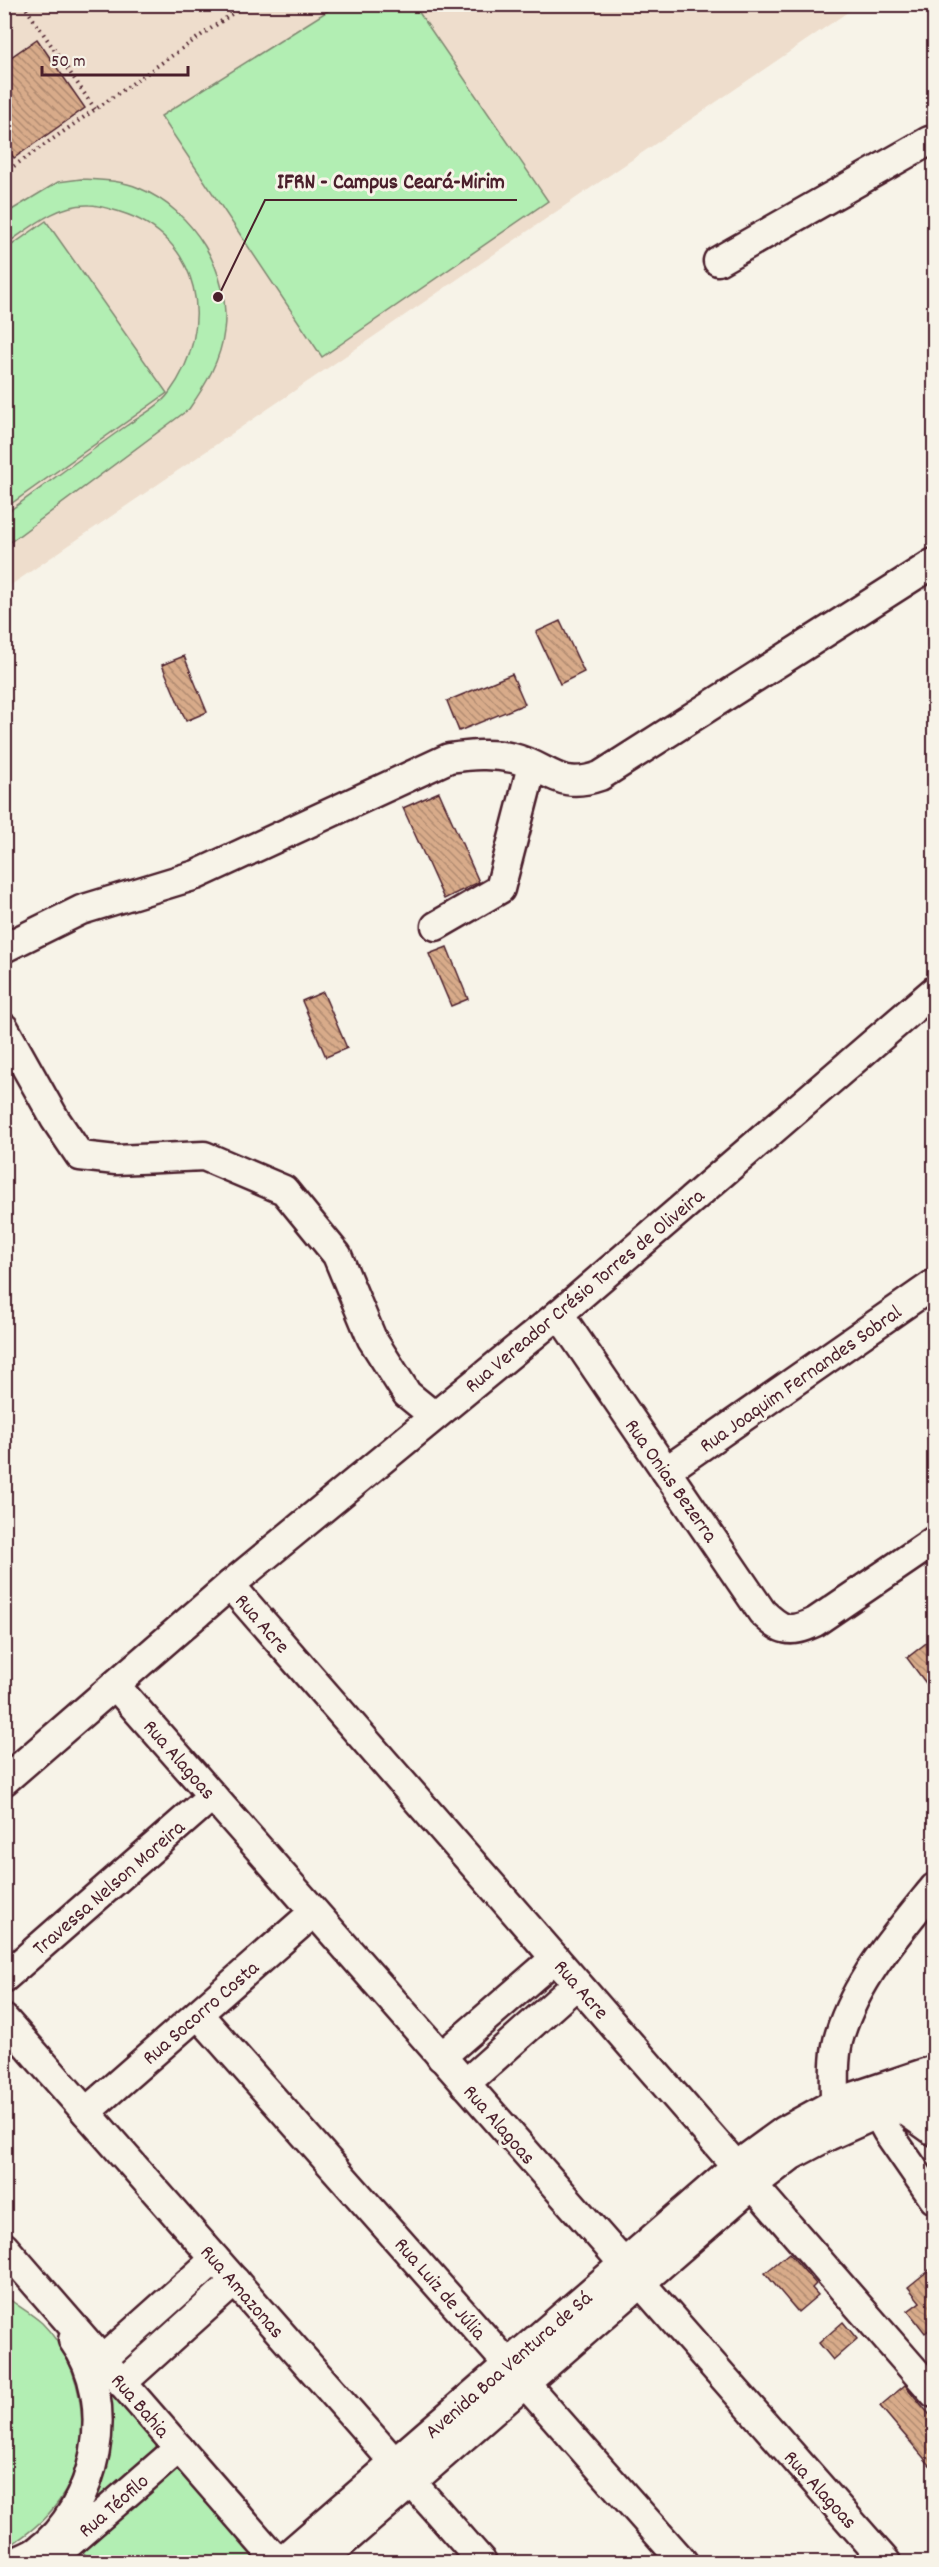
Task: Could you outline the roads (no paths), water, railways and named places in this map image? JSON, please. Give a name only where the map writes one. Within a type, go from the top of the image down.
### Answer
[{"type":"street","points":[[718,261],[929,141],[934,141]]},
{"type":"street","points":[[4,948],[81,910],[196,874],[449,758],[486,754],[515,759],[552,776],[570,781],[583,782],[600,776],[934,564]]},
{"type":"street","points":[[436,926],[500,889],[532,766]]},
{"type":"street","name":"Rua Vereador Crésio Torres de Oliveira","points":[[4,1782],[230,1585],[559,1314],[934,991]]},
{"type":"street","points":[[4,1028],[55,1119],[81,1156],[116,1160],[204,1156],[284,1190],[338,1255],[372,1340],[407,1394],[434,1416]]},
{"type":"street","name":"Rua Joaquim Fernandes Sobral","points":[[666,1471],[934,1284]]},
{"type":"street","name":"Rua Onias Bezerra","points":[[559,1314],[762,1612],[775,1624],[789,1630],[799,1630],[815,1622],[934,1541]]},
{"type":"street","name":"Rua Acre","points":[[230,1585],[934,2393]]},
{"type":"street","name":"Rua Alagoas","points":[[115,1685],[886,2562]]},
{"type":"street","name":"Travessa Nelson Moreira","points":[[4,1978],[212,1796]]},
{"type":"street","points":[[836,2103],[839,2036],[855,1996],[886,1949],[934,1888]]},
{"type":"street","name":"Rua Socorro Costa","points":[[86,2112],[314,1912]]},
{"type":"street","points":[[441,2057],[555,1958]]},
{"type":"street","points":[[465,2084],[578,1984]]},
{"type":"street","name":"Rua Luiz de Júlia","points":[[198,2014],[683,2562]]},
{"type":"street","name":"Rua Amazonas","points":[[4,2019],[482,2562]]},
{"type":"street","points":[[744,2175],[792,2155],[881,2104],[934,2070]]},
{"type":"street","points":[[744,2175],[784,2131],[836,2103],[881,2104],[934,2096]]},
{"type":"street","points":[[881,2104],[934,2131]]},
{"type":"street","points":[[881,2104],[934,2199]]},
{"type":"street","name":"Avenida Boa Ventura de Sá","points":[[279,2562],[403,2473],[744,2175]]},
{"type":"street","name":"Rua Bahia","points":[[4,2247],[57,2313],[102,2360],[279,2562]]},
{"type":"street","points":[[102,2360],[215,2259]]},
{"type":"street","points":[[4,2281],[25,2291],[57,2313],[78,2348],[93,2385],[99,2425],[93,2465],[78,2502],[49,2555]]},
{"type":"street","points":[[122,2383],[235,2281]]},
{"type":"street","name":"Rua Téofilo","points":[[49,2555],[179,2448]]},
{"type":"street","name":"Avenida Boa Ventura de Sá","points":[[320,2562],[403,2473]]},
{"type":"place","name":"IFRN - Campus Ceará-Mirim","points":[[218,297]]}]
